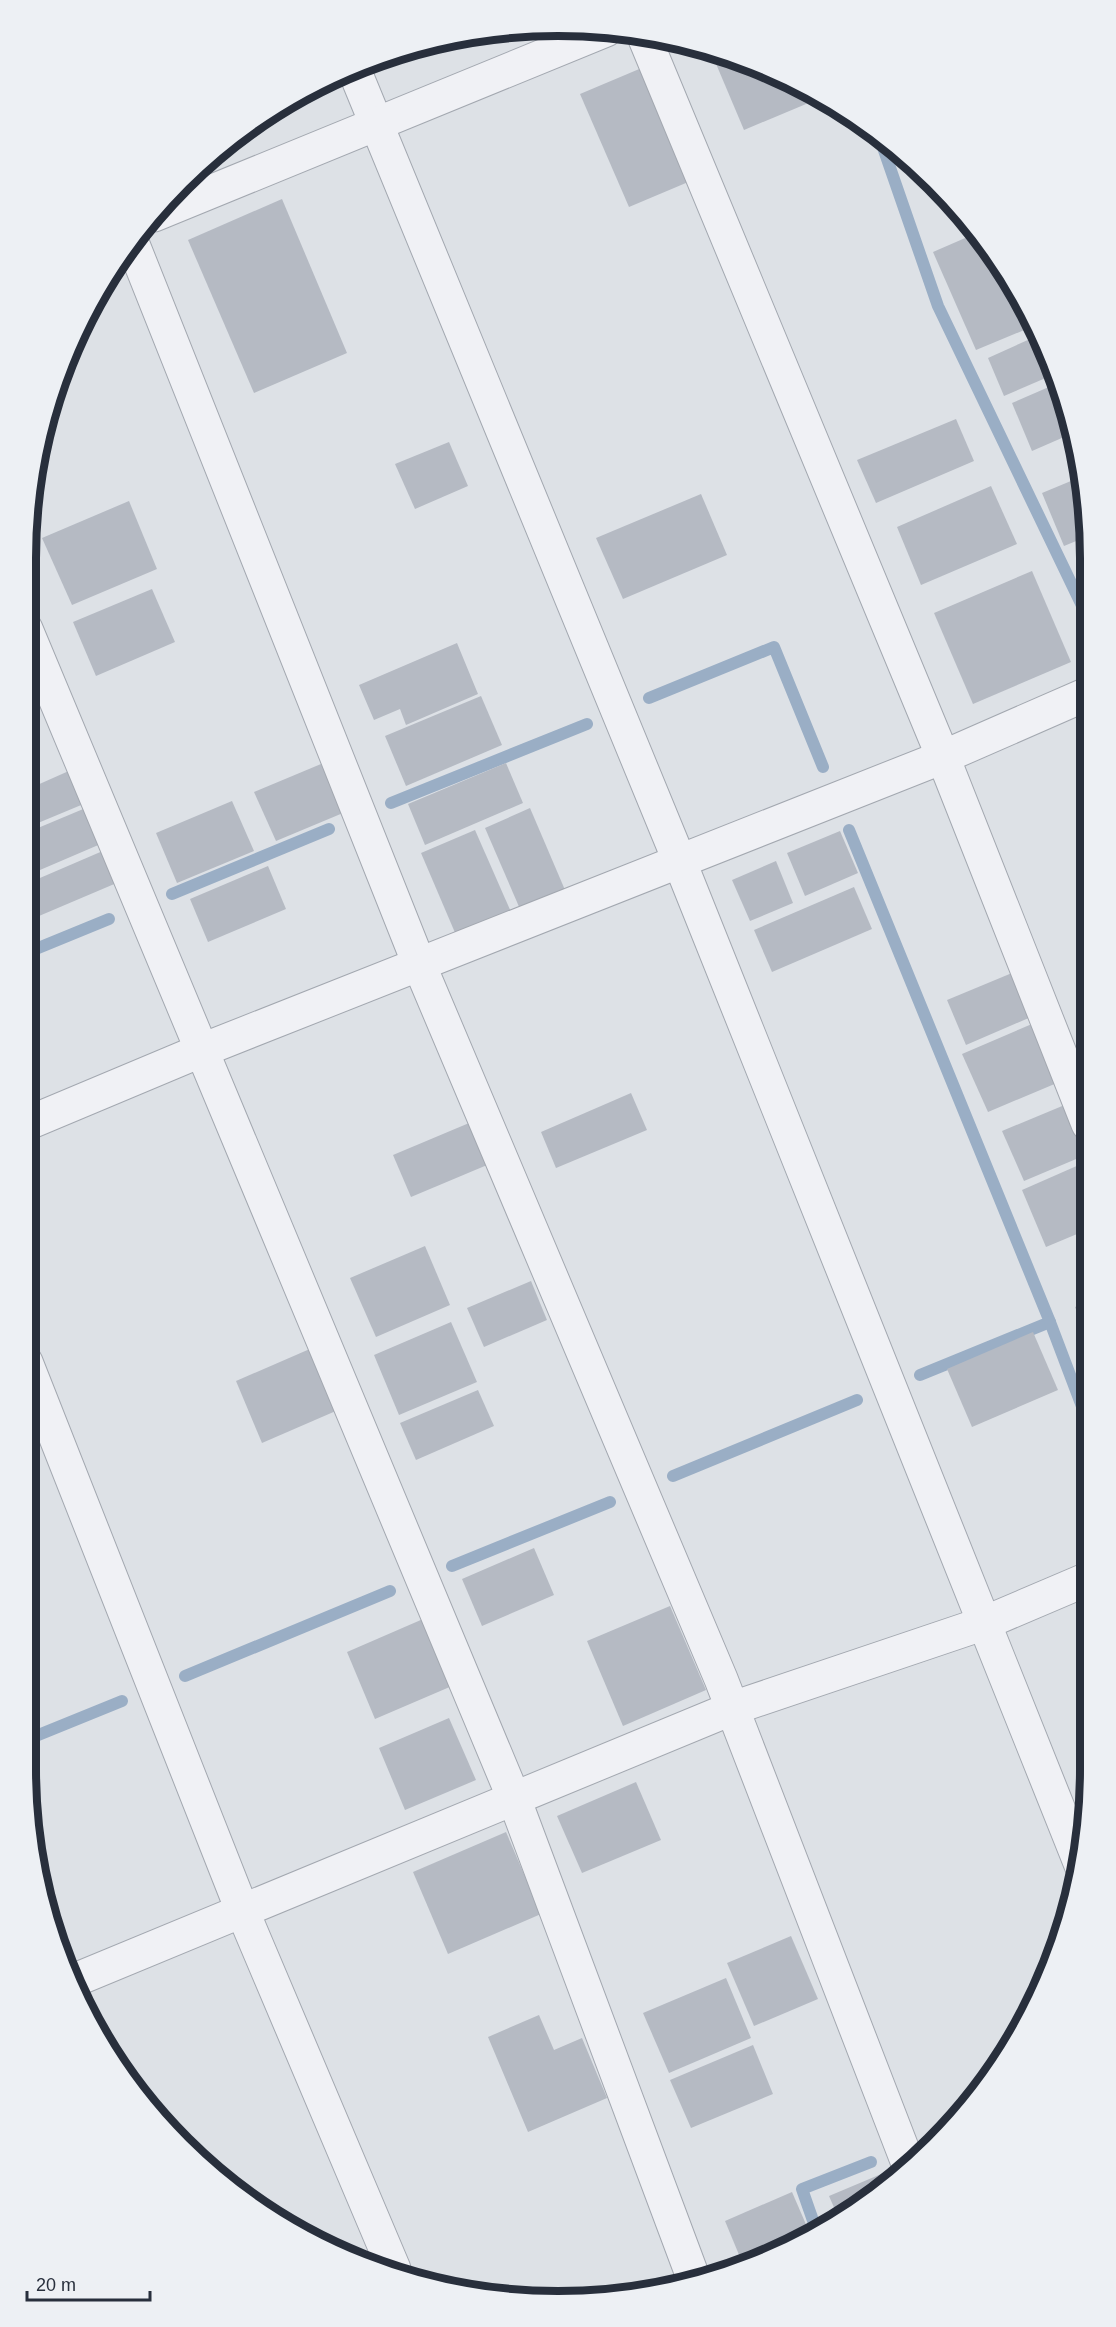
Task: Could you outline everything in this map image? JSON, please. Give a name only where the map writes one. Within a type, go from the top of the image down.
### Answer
[{"type":"street","points":[[172,208],[589,37]]},
{"type":"street","points":[[647,44],[943,757],[1080,1104]]},
{"type":"street","points":[[356,77],[679,860],[982,1624],[1074,1848]]},
{"type":"street","points":[[136,252],[419,964],[733,1708],[906,2158]]},
{"type":"street","points":[[36,653],[514,1801],[692,2273]]},
{"type":"street","points":[[36,1120],[200,1051],[943,757],[1080,697]]},
{"type":"street","points":[[36,1387],[242,1910],[392,2264]]},
{"type":"street","points":[[80,1978],[514,1801],[733,1708],[982,1624],[1080,1582]]},
{"type":"building","points":[[715,61],[758,76],[811,102],[744,130]]},
{"type":"building","points":[[644,67],[693,180],[629,207],[580,94]]},
{"type":"building","points":[[282,199],[347,353],[254,393],[188,240]]},
{"type":"building","points":[[969,236],[992,268],[1027,329],[976,350],[933,252]]},
{"type":"building","points":[[1031,339],[1047,377],[1004,396],[988,358]]},
{"type":"building","points":[[1051,386],[1065,436],[1032,451],[1012,403]]},
{"type":"building","points":[[956,419],[974,461],[876,503],[857,460]]},
{"type":"building","points":[[449,442],[468,486],[415,509],[395,464]]},
{"type":"building","points":[[1074,480],[1079,540],[1064,546],[1042,493]]},
{"type":"building","points":[[991,486],[1017,544],[921,585],[897,527]]},
{"type":"building","points":[[701,494],[727,555],[623,599],[596,538]]},
{"type":"building","points":[[129,501],[157,569],[72,605],[42,538]]},
{"type":"building","points":[[1032,571],[1071,662],[973,704],[934,613]]},
{"type":"building","points":[[152,589],[175,642],[96,676],[73,622]]},
{"type":"building","points":[[457,643],[478,694],[406,725],[400,709],[374,720],[359,685]]},
{"type":"building","points":[[481,696],[502,745],[406,786],[385,736]]},
{"type":"building","points":[[506,763],[523,803],[425,845],[408,804]]},
{"type":"building","points":[[321,764],[343,813],[276,841],[254,792]]},
{"type":"building","points":[[71,770],[86,803],[36,824],[36,786]]},
{"type":"building","points":[[232,801],[254,851],[177,883],[156,833]]},
{"type":"building","points":[[88,807],[103,843],[36,872],[36,829]]},
{"type":"building","points":[[530,808],[565,890],[520,909],[485,828]]},
{"type":"building","points":[[475,830],[511,912],[456,935],[421,853]]},
{"type":"building","points":[[840,831],[858,873],[805,896],[787,853]]},
{"type":"building","points":[[105,850],[119,882],[39,916],[36,909],[36,880]]},
{"type":"building","points":[[776,861],[793,903],[750,921],[732,880]]},
{"type":"building","points":[[268,866],[286,909],[208,942],[190,899]]},
{"type":"building","points":[[854,887],[872,929],[772,972],[754,930]]},
{"type":"building","points":[[1019,970],[1038,1014],[966,1045],[947,1000]]},
{"type":"building","points":[[1039,1021],[1064,1080],[988,1112],[962,1054]]},
{"type":"building","points":[[631,1093],[647,1130],[556,1168],[541,1132]]},
{"type":"building","points":[[1067,1104],[1080,1135],[1080,1157],[1024,1181],[1002,1131]]},
{"type":"building","points":[[481,1118],[499,1160],[411,1197],[393,1155]]},
{"type":"building","points":[[1080,1165],[1080,1233],[1046,1247],[1022,1190]]},
{"type":"building","points":[[425,1246],[450,1305],[376,1337],[350,1278]]},
{"type":"building","points":[[531,1281],[547,1320],[484,1347],[467,1308]]},
{"type":"building","points":[[1080,1305],[1080,1319],[1075,1307]]},
{"type":"building","points":[[451,1322],[477,1382],[399,1415],[374,1355]]},
{"type":"building","points":[[1033,1332],[1058,1390],[972,1427],[947,1369]]},
{"type":"building","points":[[319,1345],[345,1407],[262,1443],[236,1381]]},
{"type":"building","points":[[478,1390],[494,1426],[416,1460],[400,1423]]},
{"type":"building","points":[[534,1548],[554,1595],[482,1626],[462,1579]]},
{"type":"building","points":[[670,1606],[706,1690],[623,1726],[587,1641]]},
{"type":"building","points":[[430,1616],[459,1683],[375,1719],[347,1652]]},
{"type":"building","points":[[449,1718],[476,1780],[405,1810],[379,1748]]},
{"type":"building","points":[[636,1782],[661,1840],[582,1873],[557,1816]]},
{"type":"building","points":[[506,1832],[541,1914],[448,1954],[413,1872]]},
{"type":"building","points":[[791,1936],[818,1999],[754,2026],[727,1963]]},
{"type":"building","points":[[726,1978],[751,2038],[669,2073],[643,2013]]},
{"type":"building","points":[[539,2015],[554,2050],[582,2038],[607,2098],[528,2132],[488,2037]]},
{"type":"building","points":[[753,2045],[773,2094],[691,2128],[670,2080]]},
{"type":"building","points":[[886,2172],[887,2174],[835,2211],[829,2196]]},
{"type":"building","points":[[792,2192],[807,2227],[740,2258],[725,2221]]},
{"type":"waterway","points":[[884,151],[938,306],[1080,602]]},
{"type":"waterway","points":[[649,698],[774,647],[823,767]]},
{"type":"waterway","points":[[391,803],[587,724]]},
{"type":"waterway","points":[[172,894],[329,829]]},
{"type":"waterway","points":[[849,830],[1050,1322],[920,1375]]},
{"type":"waterway","points":[[36,949],[109,919]]},
{"type":"waterway","points":[[1050,1322],[1080,1401]]},
{"type":"waterway","points":[[673,1476],[857,1400]]},
{"type":"waterway","points":[[452,1566],[610,1502]]},
{"type":"waterway","points":[[185,1676],[390,1591]]},
{"type":"waterway","points":[[36,1736],[122,1701]]},
{"type":"waterway","points":[[814,2224],[802,2189],[871,2162]]}]
